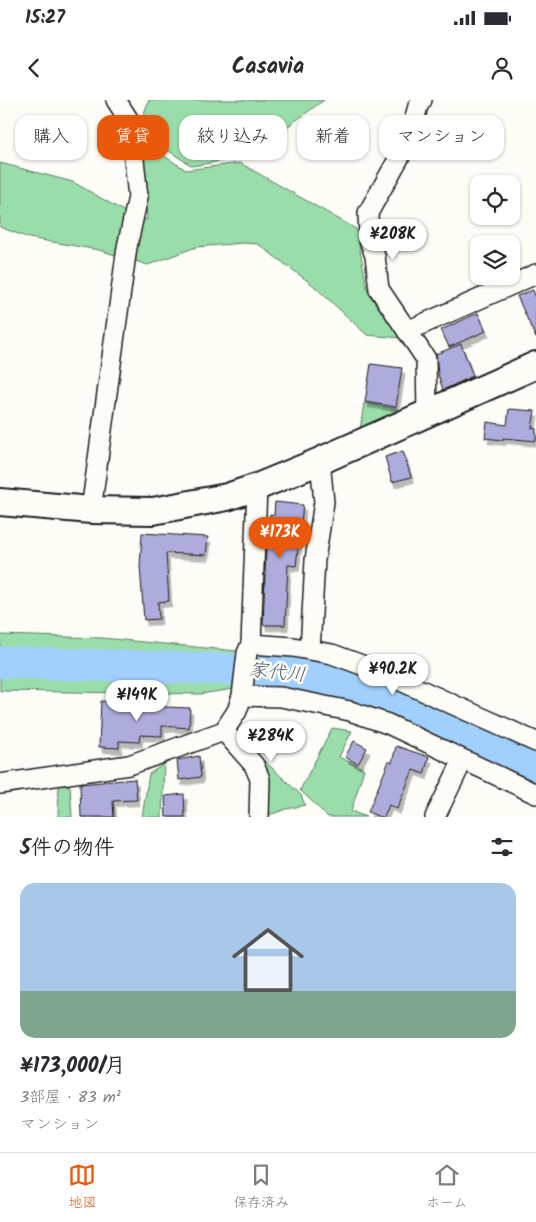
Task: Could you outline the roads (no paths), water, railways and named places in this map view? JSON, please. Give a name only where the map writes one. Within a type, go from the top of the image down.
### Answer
[{"type":"street","points":[[91,510],[127,247],[138,197],[130,122],[116,100]]},
{"type":"street","points":[[422,100],[418,106],[409,140],[368,213],[369,239],[375,256],[379,289],[426,359],[427,413]]},
{"type":"street","points":[[407,331],[536,274]]},
{"type":"street","points":[[0,502],[91,510],[153,510],[227,497],[257,487],[320,461],[536,365]]},
{"type":"street","points":[[310,650],[315,560],[324,502],[320,461]]},
{"type":"street","points":[[0,784],[129,765],[224,730],[237,711],[244,689],[249,649],[257,487]]},
{"type":"street","points":[[249,649],[310,650],[332,654],[381,672],[536,742]]},
{"type":"street","points":[[244,689],[350,711],[388,724],[536,794]]},
{"type":"street","points":[[224,730],[254,764],[260,778],[259,817]]},
{"type":"street","points":[[435,817],[463,760]]},
{"type":"waterway","name":"家代川","points":[[0,662],[277,671],[319,678],[375,695],[536,767]]}]
